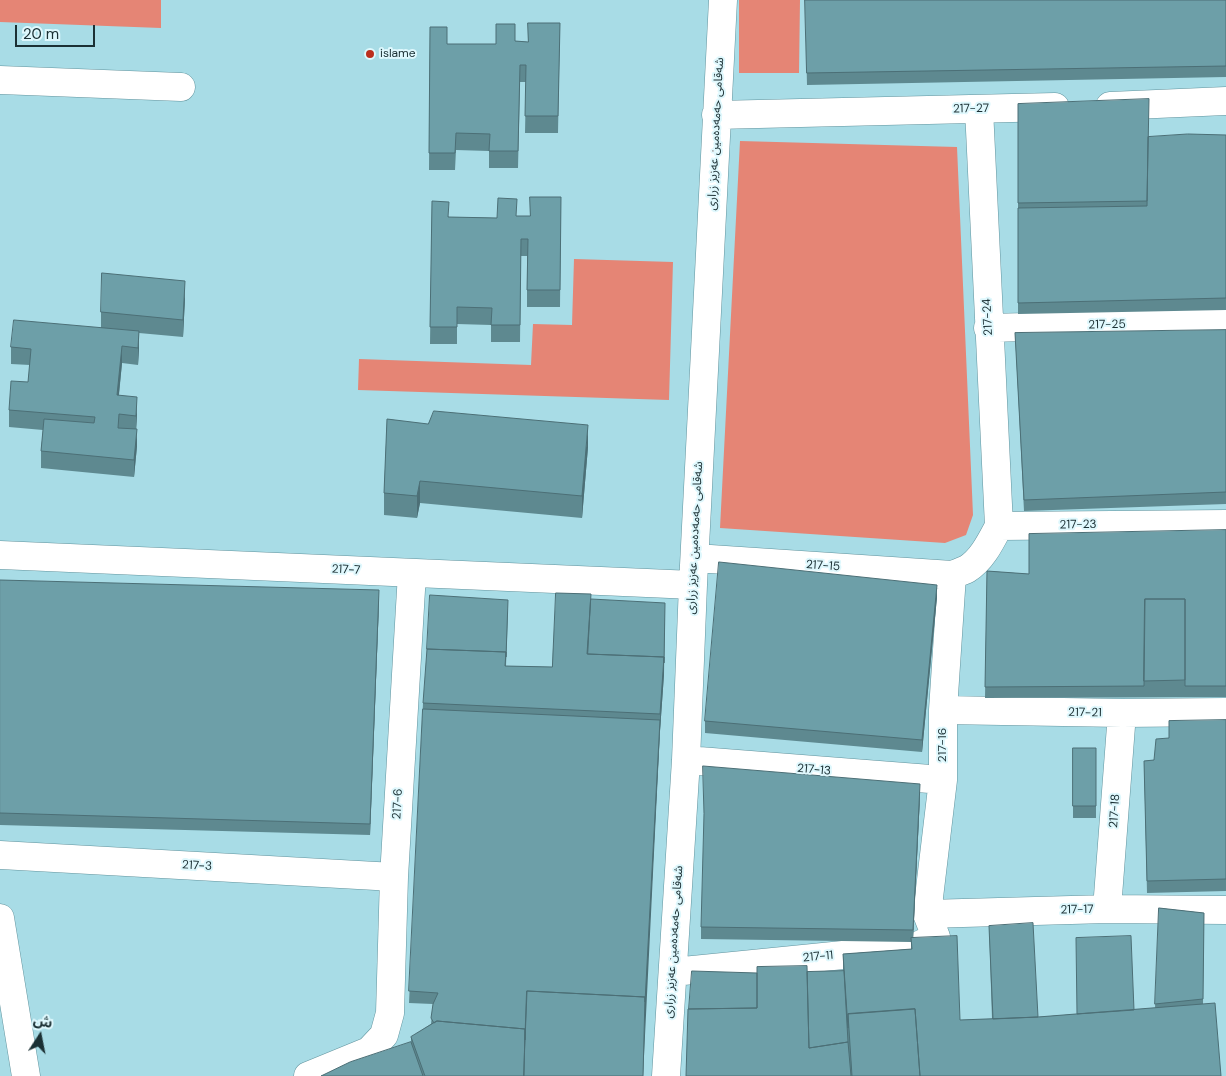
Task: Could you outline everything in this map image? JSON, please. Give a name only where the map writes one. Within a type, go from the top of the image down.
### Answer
[{"type":"street","name":"شەقامی حەمەدەمین عەزیز زراری","points":[[666,1076],[686,760],[722,0]]},
{"type":"street","points":[[0,80],[181,87]]},
{"type":"street","name":"217-27","points":[[716,115],[1226,101]]},
{"type":"street","name":"217-24","points":[[979,109],[988,328],[999,526]]},
{"type":"street","name":"217-25","points":[[988,328],[1226,322]]},
{"type":"street","name":"217-23","points":[[999,526],[1226,524]]},
{"type":"street","points":[[952,575],[968,568],[980,556],[991,542],[999,526]]},
{"type":"street","name":"217-7","points":[[0,555],[693,585]]},
{"type":"street","name":"217-15","points":[[695,558],[952,575]]},
{"type":"street","name":"217-6","points":[[308,1076],[369,1051],[384,1035],[390,1013],[394,877],[412,573]]},
{"type":"street","name":"217-16","points":[[928,914],[943,780],[943,710],[952,575]]},
{"type":"street","name":"217-21","points":[[943,710],[1122,713],[1226,712]]},
{"type":"street","name":"217-18","points":[[1107,909],[1122,713]]},
{"type":"street","name":"217-13","points":[[686,760],[943,780]]},
{"type":"street","name":"217-3","points":[[0,855],[394,877]]},
{"type":"street","name":"217-17","points":[[928,914],[1107,909],[1226,910]]},
{"type":"street","name":"217-11","points":[[673,972],[913,948],[936,937],[928,914]]},
{"type":"street","points":[[0,918],[26,1076]]},
{"type":"shaded area","points":[[0,0],[161,0],[161,28],[0,22]]},
{"type":"shaded area","points":[[739,0],[800,0],[799,73],[739,73]]},
{"type":"shaded area","points":[[740,141],[957,147],[973,515],[966,535],[945,543],[720,528]]},
{"type":"shaded area","points":[[574,259],[673,262],[669,400],[358,390],[359,359],[531,365],[533,324],[572,325]]},
{"type":"building","points":[[805,0],[1226,0],[1226,66],[807,73]]},
{"type":"building","points":[[528,23],[560,23],[558,116],[525,116],[526,65],[520,65],[518,151],[489,151],[490,134],[456,133],[455,153],[429,153],[430,27],[447,27],[447,44],[496,44],[496,24],[515,24],[515,41],[528,42]]},
{"type":"building","points":[[1149,99],[1147,201],[1018,203],[1018,104]]},
{"type":"building","points":[[1188,134],[1226,135],[1226,298],[1018,303],[1018,208],[1147,206],[1148,137]]},
{"type":"building","points":[[530,197],[561,197],[560,290],[527,290],[528,239],[521,239],[520,325],[491,325],[492,308],[457,307],[457,327],[430,327],[432,201],[449,202],[448,217],[497,218],[498,198],[517,199],[516,216],[530,216]]},
{"type":"building","points":[[102,273],[185,281],[183,320],[101,312]]},
{"type":"building","points":[[14,320],[139,331],[138,348],[122,346],[117,395],[137,397],[136,416],[119,414],[118,428],[137,429],[134,460],[41,451],[44,419],[94,423],[95,417],[9,410],[11,381],[28,382],[31,349],[11,347]]},
{"type":"building","points":[[1226,330],[1226,492],[1024,500],[1015,333]]},
{"type":"building","points":[[434,411],[588,425],[582,496],[420,481],[417,496],[384,493],[387,419],[428,424]]},
{"type":"building","points":[[1226,530],[1226,686],[1185,686],[1185,599],[1145,599],[1144,686],[985,687],[987,571],[1029,574],[1029,534]]},
{"type":"building","points":[[719,562],[937,585],[922,740],[705,721]]},
{"type":"building","points":[[0,580],[379,590],[370,824],[0,813]]},
{"type":"building","points":[[556,593],[591,594],[587,654],[664,657],[660,714],[423,703],[427,649],[506,652],[505,666],[552,667]]},
{"type":"building","points":[[430,595],[508,600],[506,657],[506,652],[427,649]]},
{"type":"building","points":[[591,599],[665,603],[664,663],[664,657],[588,654]]},
{"type":"building","points":[[1145,599],[1185,599],[1185,680],[1144,681]]},
{"type":"building","points":[[423,709],[660,720],[645,1002],[645,997],[527,991],[525,1040],[525,1029],[437,1021],[434,1023],[431,1018],[433,1004],[438,993],[409,991]]},
{"type":"building","points":[[1226,720],[1226,879],[1147,881],[1144,761],[1154,760],[1156,739],[1169,738],[1169,721]]},
{"type":"building","points":[[1073,748],[1096,748],[1096,806],[1073,806]]},
{"type":"building","points":[[703,766],[920,784],[913,930],[701,927],[704,814]]},
{"type":"building","points":[[1159,908],[1204,913],[1203,999],[1155,1004]]},
{"type":"building","points":[[1033,923],[1038,1017],[993,1019],[989,926]]},
{"type":"building","points":[[957,936],[960,1020],[1038,1017],[1215,1003],[1221,1076],[920,1076],[915,1009],[848,1014],[848,1028],[843,954],[912,949],[911,938]]},
{"type":"building","points":[[1131,936],[1134,1010],[1077,1014],[1076,938]]},
{"type":"building","points":[[807,966],[809,1048],[848,1042],[851,1076],[686,1076],[688,1009],[757,1008],[757,967]]},
{"type":"building","points":[[692,971],[757,973],[757,1008],[689,1009]]},
{"type":"building","points":[[844,971],[848,1042],[809,1048],[807,972]]},
{"type":"building","points":[[527,991],[645,997],[643,1076],[524,1076]]},
{"type":"building","points":[[915,1009],[920,1076],[852,1076],[848,1014]]},
{"type":"building","points":[[437,1021],[525,1029],[524,1076],[425,1076],[411,1037]]},
{"type":"building","points":[[411,1042],[423,1076],[321,1076],[350,1062]]},
{"type":"place","name":"islame","points":[[370,54]]}]
